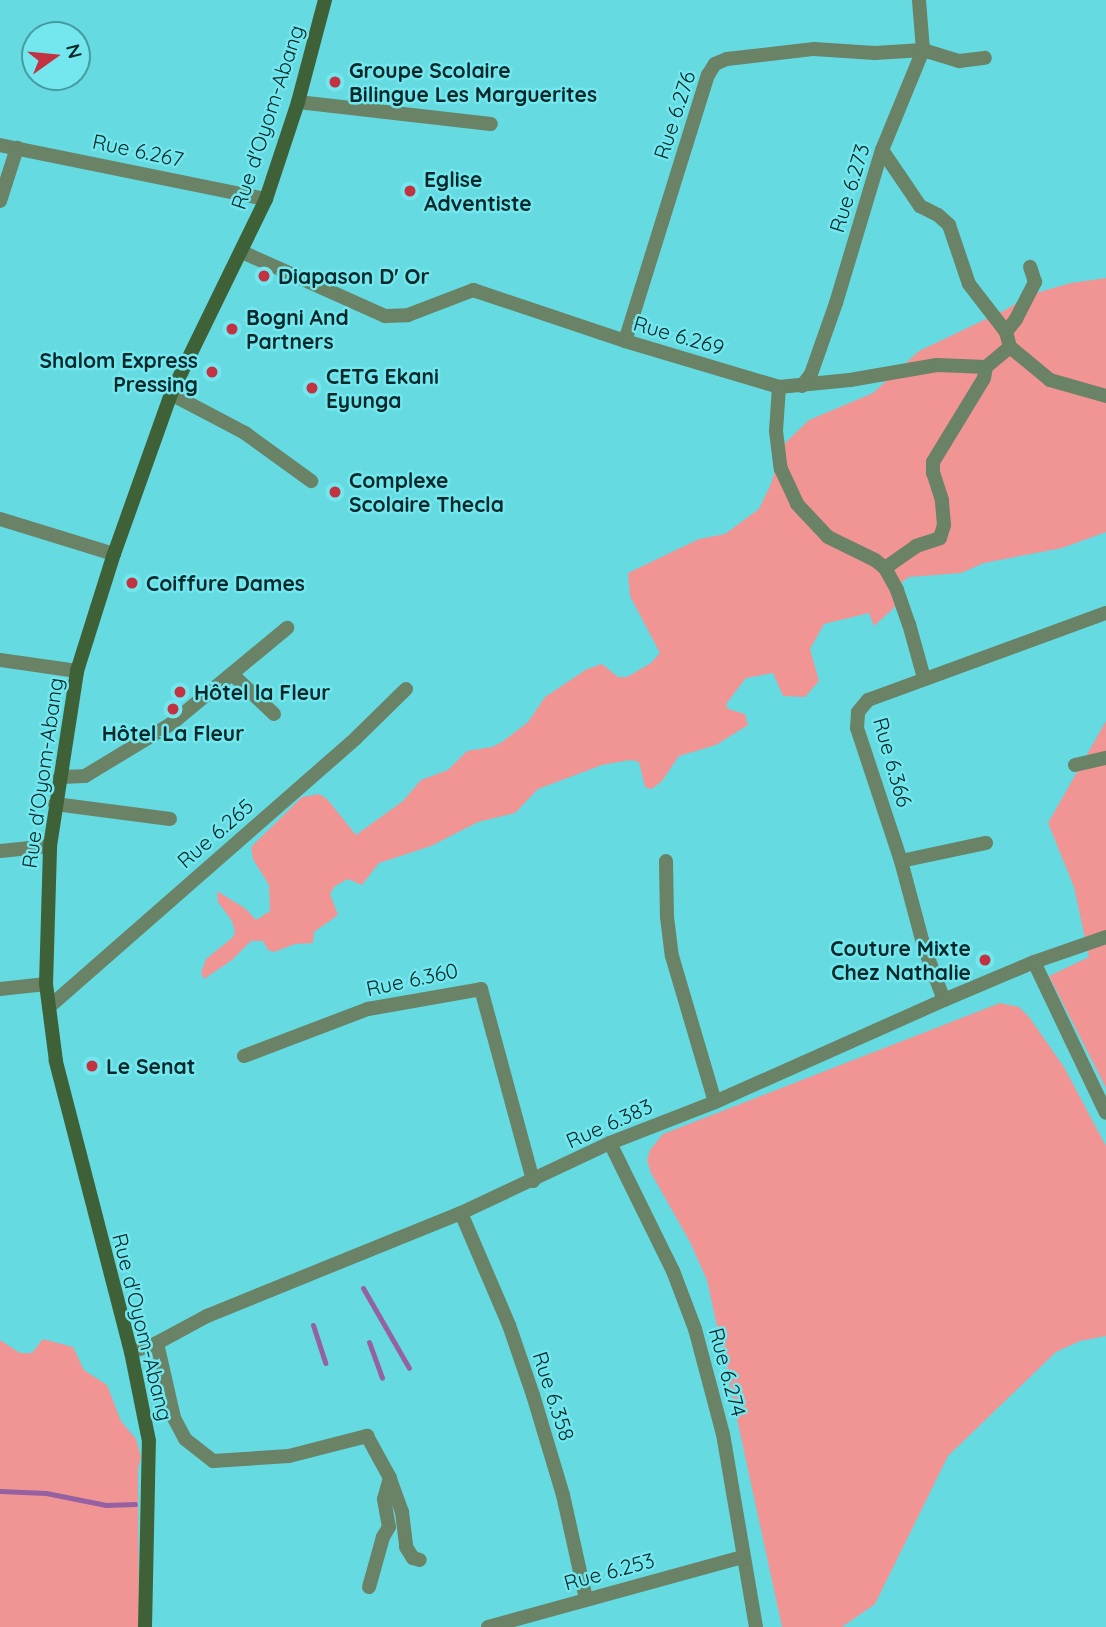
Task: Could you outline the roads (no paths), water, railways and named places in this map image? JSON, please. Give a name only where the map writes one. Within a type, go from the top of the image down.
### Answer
[{"type":"main road","name":"Rue d'Oyom-Abang","points":[[145,1627],[149,1441],[131,1352],[71,1131],[56,1061],[46,984],[50,846],[77,671],[114,554],[171,394],[266,200],[298,102],[325,0]]},
{"type":"street","name":"Rue 6.273","points":[[802,386],[811,374],[836,303],[882,150],[923,50],[919,0]]},
{"type":"street","name":"Rue 6.276","points":[[625,341],[708,75],[715,64],[727,59],[814,49],[875,53],[923,50]]},
{"type":"street","points":[[923,50],[959,61],[985,58]]},
{"type":"street","points":[[298,102],[491,124]]},
{"type":"street","name":"Rue 6.267","points":[[0,145],[266,200]]},
{"type":"street","points":[[0,201],[17,148]]},
{"type":"street","points":[[882,150],[920,206],[938,215],[949,225],[969,284],[1008,339],[1050,380],[1106,396]]},
{"type":"street","name":"Rue 6.269","points":[[242,252],[385,316],[408,315],[472,290],[625,341],[779,387],[802,386],[937,365],[986,367]]},
{"type":"street","points":[[885,568],[916,546],[940,538],[944,525],[942,500],[933,473],[933,462],[984,378],[986,367],[1008,339],[1035,282],[1030,267]]},
{"type":"street","points":[[779,387],[776,430],[780,469],[797,504],[828,537],[875,560],[885,568],[905,612],[924,678]]},
{"type":"street","points":[[171,394],[235,426],[311,481]]},
{"type":"street","points":[[0,519],[114,554]]},
{"type":"street","name":"Rue 6.366","points":[[944,1000],[924,947],[901,861],[857,728],[858,712],[868,700],[1106,613]]},
{"type":"street","points":[[60,777],[85,776],[171,724],[287,628]]},
{"type":"street","points":[[0,660],[77,671]]},
{"type":"street","points":[[232,674],[274,713]]},
{"type":"street","name":"Rue 6.265","points":[[49,1007],[356,738],[406,689]]},
{"type":"street","points":[[1075,765],[1106,758]]},
{"type":"street","points":[[55,804],[170,819]]},
{"type":"street","points":[[901,861],[986,843]]},
{"type":"street","points":[[0,851],[50,846]]},
{"type":"street","points":[[666,860],[667,917],[672,956],[715,1102]]},
{"type":"street","name":"Rue 6.383","points":[[131,1352],[157,1343],[207,1316],[461,1213],[610,1143],[715,1102],[944,1000],[1034,962],[1106,937]]},
{"type":"street","points":[[1034,962],[1106,1113]]},
{"type":"street","points":[[0,989],[46,984]]},
{"type":"street","name":"Rue 6.360","points":[[244,1056],[368,1009],[481,989],[533,1181]]},
{"type":"street","name":"Rue 6.274","points":[[610,1143],[673,1271],[695,1329],[723,1434],[742,1558],[756,1627]]},
{"type":"street","name":"Rue 6.358","points":[[461,1213],[509,1325],[533,1395],[563,1495],[586,1599]]},
{"type":"street","points":[[157,1343],[174,1418],[185,1439],[214,1461],[289,1456],[367,1436],[390,1478],[401,1512],[406,1547],[413,1558],[420,1560]]},
{"type":"street","points":[[369,1587],[383,1537],[389,1527],[384,1499],[390,1478]]},
{"type":"street","name":"Rue 6.253","points":[[488,1627],[742,1558]]},
{"type":"waterway","points":[[363,1288],[409,1368]]},
{"type":"waterway","points":[[313,1325],[325,1363]]},
{"type":"waterway","points":[[369,1342],[382,1378]]},
{"type":"waterway","points":[[0,1491],[46,1493],[106,1505],[135,1504]]},
{"type":"place","name":"Groupe Scolaire Bilingue Les Marguerites","points":[[335,82]]},
{"type":"place","name":"Eglise Adventiste","points":[[410,191]]},
{"type":"place","name":"Diapason D' Or","points":[[264,276]]},
{"type":"place","name":"Bogni And Partners","points":[[232,329]]},
{"type":"place","name":"Shalom Express Pressing","points":[[212,372]]},
{"type":"place","name":"CETG Ekani Eyunga","points":[[312,388]]},
{"type":"place","name":"Complexe Scolaire Thecla","points":[[335,492]]},
{"type":"place","name":"Coiffure Dames","points":[[132,583]]},
{"type":"place","name":"Hôtel la Fleur","points":[[180,692]]},
{"type":"place","name":"Hôtel La Fleur","points":[[173,709]]},
{"type":"place","name":"Couture Mixte Chez Nathalie","points":[[985,960]]},
{"type":"place","name":"Le Senat","points":[[92,1066]]}]
